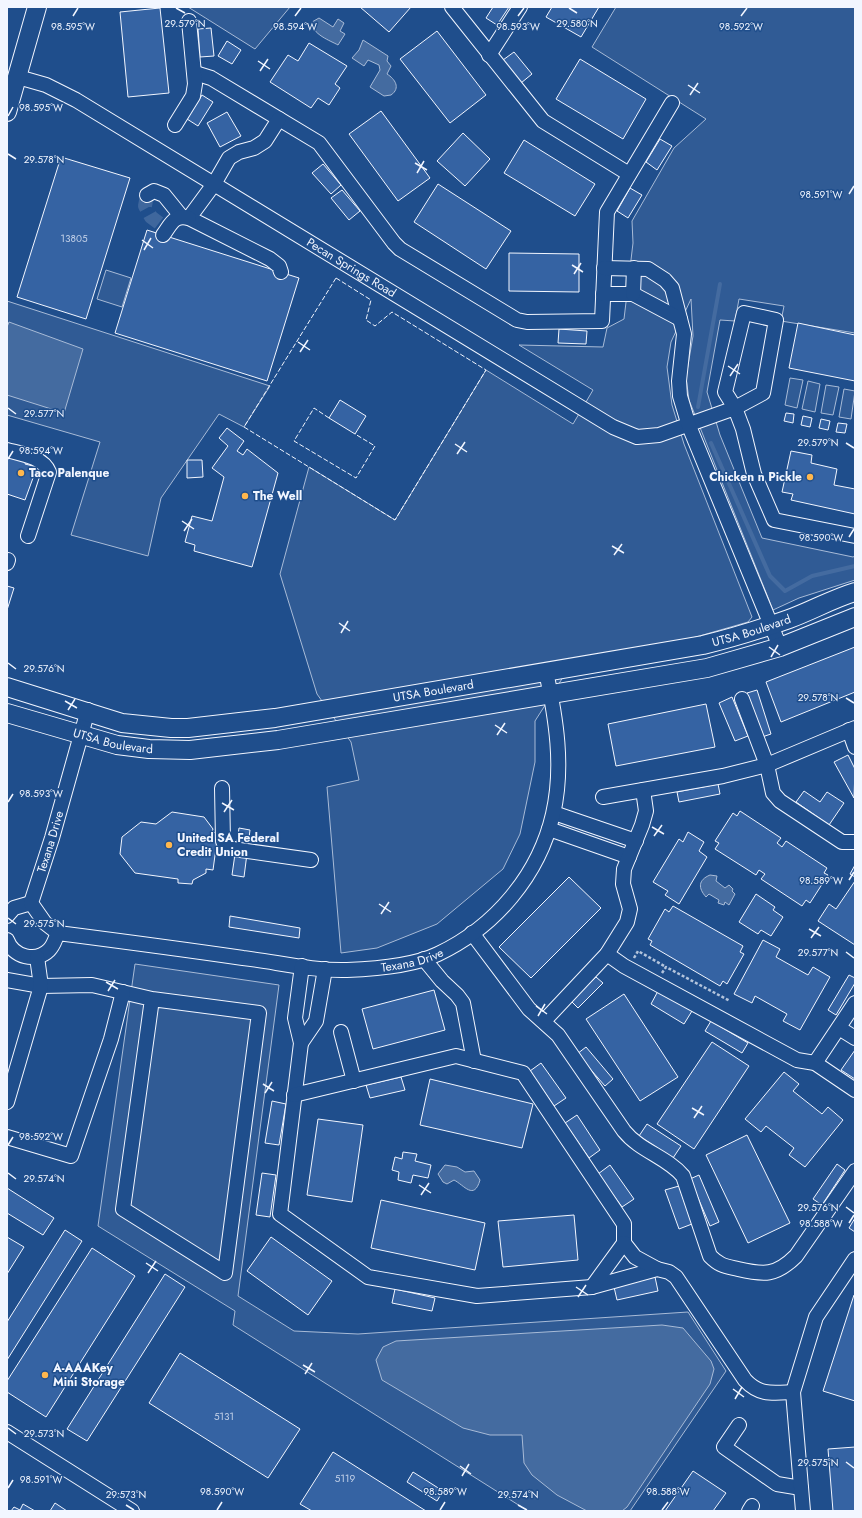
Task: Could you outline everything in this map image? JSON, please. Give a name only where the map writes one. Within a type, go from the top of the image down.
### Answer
[{"type":"main road","points":[[7,112],[37,7]]},
{"type":"main road","name":"UTSA Boulevard","points":[[7,687],[88,710],[122,723],[171,728],[275,718],[703,645],[770,625],[855,592]]},
{"type":"main road","name":"UTSA Boulevard","points":[[7,713],[117,745],[171,751],[278,740],[464,708],[551,695],[654,675],[707,668],[780,647],[855,617]]},
{"type":"street","points":[[452,7],[542,121],[629,174]]},
{"type":"street","points":[[489,55],[520,7]]},
{"type":"street","points":[[175,125],[192,96],[196,84],[189,21]]},
{"type":"street","points":[[195,73],[211,78],[319,143],[394,243],[517,320],[527,322],[602,321],[607,212],[672,103]]},
{"type":"street","name":"Pecan Springs Road","points":[[18,77],[46,85],[76,100],[613,427],[638,437],[659,435],[688,426],[735,408],[763,393],[776,320],[744,313],[725,392],[735,408]]},
{"type":"street","points":[[164,228],[173,219],[185,217],[214,184],[230,158],[239,152],[254,148],[265,142],[279,119]]},
{"type":"street","points":[[147,195],[154,192],[164,195],[185,217],[270,259],[278,266],[281,272]]},
{"type":"street","points":[[604,268],[648,269],[665,280],[672,288],[684,334],[679,381],[680,396],[688,426],[780,647]]},
{"type":"street","points":[[633,294],[634,268]]},
{"type":"street","points":[[603,294],[633,294],[680,319]]},
{"type":"street","points":[[735,408],[743,429],[754,474],[774,520],[855,536]]},
{"type":"street","points":[[7,450],[39,460],[47,466],[49,472],[28,536]]},
{"type":"street","name":"Texana Drive","points":[[58,933],[325,969],[347,970],[379,967],[416,962],[438,954],[484,924],[516,893],[533,867],[549,829],[554,813],[559,761],[556,728],[546,672]]},
{"type":"street","points":[[742,699],[767,765],[773,793],[780,802],[842,842],[855,842]]},
{"type":"street","name":"Texana Drive","points":[[31,903],[52,838],[88,710]]},
{"type":"street","points":[[316,711],[320,733]]},
{"type":"street","points":[[603,797],[723,776],[767,765],[852,729],[855,747]]},
{"type":"street","points":[[222,788],[223,841],[226,848],[311,860]]},
{"type":"street","points":[[544,1021],[607,954],[627,922],[630,908],[623,884],[624,869],[636,841],[646,811],[643,790]]},
{"type":"street","points":[[554,813],[636,841]]},
{"type":"street","points":[[549,829],[629,857]]},
{"type":"street","points":[[7,916],[14,908],[31,903],[45,923],[58,933],[54,944],[48,951],[37,957],[27,958],[16,952],[7,940]]},
{"type":"street","points":[[472,933],[530,1009],[558,1035],[631,1140],[676,1168],[683,1176],[710,1256],[719,1265],[760,1274],[770,1272],[787,1265],[796,1256],[855,1171]]},
{"type":"street","points":[[607,954],[656,983],[797,1060],[815,1063],[855,1090]]},
{"type":"street","points":[[7,1102],[40,986],[37,957]]},
{"type":"street","points":[[424,959],[463,1003],[474,1061]]},
{"type":"street","points":[[302,966],[295,1018],[300,1043],[280,1214],[368,1277],[477,1296],[592,1287],[657,1268]]},
{"type":"street","points":[[300,1043],[316,1021],[325,969]]},
{"type":"street","points":[[7,980],[40,986],[92,985],[152,999],[259,1013],[225,1273],[123,1209],[152,999]]},
{"type":"street","points":[[7,1137],[72,1156],[111,1039],[122,992]]},
{"type":"street","points":[[815,1063],[855,1003]]},
{"type":"street","points":[[839,1028],[855,1038]]},
{"type":"street","points":[[342,1032],[354,1080]]},
{"type":"street","points":[[294,1094],[456,1056],[523,1073],[624,1224],[624,1243],[592,1287]]},
{"type":"street","points":[[624,1243],[635,1257],[669,1272],[676,1277],[745,1380],[753,1389],[762,1393],[793,1392]]},
{"type":"street","points":[[803,1511],[793,1392],[816,1317],[855,1259]]},
{"type":"street","points":[[739,1425],[724,1447],[778,1484],[801,1488]]},
{"type":"street","points":[[7,1432],[132,1511]]},
{"type":"path","points":[[638,951],[730,1002]]},
{"type":"path","points":[[656,983],[666,967]]},
{"type":"shaded area","points":[[188,7],[290,7],[255,49]]},
{"type":"shaded area","points":[[616,7],[855,7],[855,333],[781,321],[784,306],[739,299],[735,321],[720,320],[707,392],[720,435],[762,538],[853,557],[855,556],[855,580],[799,598],[773,610],[689,400],[686,377],[693,336],[691,299],[671,342],[667,367],[672,405],[684,444],[752,617],[748,622],[689,639],[574,660],[535,721],[535,762],[520,834],[503,869],[437,924],[377,948],[341,953],[327,787],[359,780],[351,742],[317,694],[280,574],[309,467],[395,520],[486,370],[573,424],[593,390],[519,345],[603,347],[607,328],[624,319],[633,243],[632,221],[674,148],[706,119],[592,47]]},
{"type":"shaded area","points":[[319,18],[333,27],[338,19],[344,23],[340,31],[345,34],[338,45],[322,36],[315,30],[312,22]]},
{"type":"shaded area","points":[[363,40],[388,56],[387,61],[391,66],[387,74],[396,84],[396,89],[391,95],[384,96],[370,87],[380,70],[379,65],[368,60],[364,66],[352,58],[359,50]]},
{"type":"shaded area","points":[[106,270],[131,278],[122,307],[97,299]]},
{"type":"shaded area","points":[[7,301],[270,386],[244,427],[219,414],[161,498],[148,556],[71,535],[100,442],[7,415]]},
{"type":"shaded area","points":[[9,322],[83,349],[64,413],[7,395],[7,327]]},
{"type":"shaded area","points":[[790,378],[803,380],[797,408],[785,405]]},
{"type":"shaded area","points":[[808,381],[820,384],[815,412],[802,409]]},
{"type":"shaded area","points":[[826,385],[839,387],[833,415],[821,413]]},
{"type":"shaded area","points":[[844,389],[855,391],[851,419],[839,417]]},
{"type":"shaded area","points":[[710,875],[717,876],[716,881],[725,888],[729,885],[733,889],[732,891],[735,894],[729,905],[725,902],[724,905],[718,903],[719,900],[709,894],[706,897],[703,894],[700,884],[703,879]]},
{"type":"shaded area","points":[[135,964],[279,985],[238,1296],[294,1331],[358,1334],[688,1312],[726,1371],[630,1511],[528,1511],[233,1325],[235,1311],[98,1226]]},
{"type":"shaded area","points":[[445,1165],[457,1167],[465,1172],[474,1171],[480,1180],[478,1186],[472,1191],[468,1190],[454,1180],[447,1184],[443,1182],[438,1174]]},
{"type":"shaded area","points":[[662,1325],[683,1328],[711,1361],[714,1369],[710,1384],[627,1507],[622,1511],[587,1511],[557,1495],[532,1475],[524,1463],[522,1435],[490,1435],[463,1428],[382,1380],[376,1360],[383,1347],[396,1341]]},
{"type":"building","points":[[360,7],[411,7],[389,32]]},
{"type":"building","points":[[493,7],[509,7],[497,25],[486,18]]},
{"type":"building","points":[[552,7],[599,7],[581,37],[546,17]]},
{"type":"building","points":[[160,8],[169,93],[128,97],[120,12]]},
{"type":"building","points":[[211,28],[214,56],[200,57],[198,29]]},
{"type":"building","points":[[437,31],[486,95],[450,123],[400,59]]},
{"type":"building","points":[[227,41],[241,50],[232,64],[218,56]]},
{"type":"building","points":[[309,43],[347,66],[335,84],[340,88],[329,105],[318,98],[311,108],[270,82],[288,55],[298,61]]},
{"type":"building","points":[[514,52],[532,74],[521,83],[503,60]]},
{"type":"building","points":[[580,59],[646,99],[623,139],[556,99]]},
{"type":"building","points":[[202,95],[213,102],[198,126],[187,119]]},
{"type":"building","points":[[381,111],[430,178],[398,201],[349,134]]},
{"type":"building","points":[[227,112],[241,136],[220,147],[207,123]]},
{"type":"building","points":[[463,133],[490,159],[465,186],[437,161]]},
{"type":"building","points":[[660,139],[672,146],[657,170],[646,162]]},
{"type":"building","points":[[524,140],[595,184],[575,216],[504,173]]},
{"type":"building","points":[[61,157],[130,178],[86,319],[17,297]]},
{"type":"building","points":[[323,164],[341,185],[331,194],[312,173]]},
{"type":"building","points":[[438,184],[511,231],[486,269],[414,222]]},
{"type":"building","points":[[630,188],[642,195],[628,218],[617,211]]},
{"type":"building","points":[[342,190],[360,211],[349,220],[331,198]]},
{"type":"building","points":[[147,230],[299,278],[267,381],[115,333]]},
{"type":"building","points":[[509,253],[579,254],[579,292],[509,291]]},
{"type":"building","points":[[798,323],[855,335],[855,381],[789,368]]},
{"type":"building","points":[[559,329],[587,331],[586,344],[558,343]]},
{"type":"building","points":[[340,400],[366,416],[355,434],[329,418]]},
{"type":"building","points":[[786,413],[794,414],[793,423],[784,421]]},
{"type":"building","points":[[803,416],[812,418],[810,427],[801,425]]},
{"type":"building","points":[[821,419],[830,421],[828,430],[819,428]]},
{"type":"building","points":[[838,423],[847,424],[845,433],[836,432]]},
{"type":"building","name":"The Well","points":[[227,428],[244,441],[237,451],[243,455],[247,449],[278,473],[252,567],[194,551],[195,545],[185,542],[192,516],[212,521],[224,477],[212,468],[228,446],[219,438]]},
{"type":"building","name":"Chicken n Pickle","points":[[791,451],[812,455],[811,463],[837,469],[834,485],[855,489],[855,514],[791,500],[793,494],[782,492]]},
{"type":"building","name":"Taco Palenque","points":[[10,455],[26,461],[25,464],[37,467],[25,500],[7,494],[7,457],[9,458]]},
{"type":"building","points":[[187,460],[202,460],[203,477],[187,478]]},
{"type":"building","points":[[7,586],[14,588],[7,610]]},
{"type":"building","points":[[855,647],[855,692],[781,722],[766,682]]},
{"type":"building","points":[[757,690],[771,734],[762,737],[747,693]]},
{"type":"building","points":[[732,697],[748,736],[735,741],[719,703]]},
{"type":"building","points":[[706,704],[715,747],[616,766],[608,724]]},
{"type":"building","points":[[848,755],[855,769],[854,798],[834,762]]},
{"type":"building","points":[[718,784],[720,794],[679,802],[677,792]]},
{"type":"building","points":[[804,791],[820,802],[827,792],[844,803],[829,825],[796,802]]},
{"type":"building","points":[[740,811],[781,838],[777,843],[782,847],[786,841],[827,868],[824,873],[828,875],[810,903],[806,900],[802,906],[761,879],[765,874],[759,870],[756,875],[715,849],[719,843],[715,841],[733,813],[737,816]]},
{"type":"building","name":"United SA Federal Credit Union","points":[[172,812],[204,817],[213,829],[212,832],[218,833],[213,870],[206,869],[206,873],[193,880],[192,884],[178,883],[178,879],[135,873],[120,854],[122,837],[141,822],[156,824]]},
{"type":"building","points":[[239,828],[250,830],[244,877],[232,875],[235,854],[216,851],[217,839],[237,842]]},
{"type":"building","points":[[688,832],[704,842],[699,851],[707,857],[679,904],[665,895],[668,891],[653,882],[679,839],[683,842]]},
{"type":"building","points":[[855,865],[855,877],[850,874]]},
{"type":"building","points":[[569,877],[601,908],[531,978],[499,947]]},
{"type":"building","points":[[855,881],[855,945],[818,921],[829,904],[836,909]]},
{"type":"building","points":[[756,894],[775,907],[773,910],[783,917],[771,936],[761,930],[758,934],[739,922]]},
{"type":"building","points":[[673,906],[743,946],[740,952],[744,954],[727,984],[723,981],[720,986],[650,945],[652,941],[648,939],[665,909],[669,912]]},
{"type":"building","points":[[230,916],[300,928],[299,938],[229,927]]},
{"type":"building","points":[[763,940],[780,949],[776,957],[808,975],[813,967],[830,977],[800,1030],[783,1021],[787,1014],[755,996],[752,1003],[734,994]]},
{"type":"building","points":[[849,975],[855,978],[855,983],[836,1015],[828,1010]]},
{"type":"building","points":[[596,977],[603,983],[578,1008],[571,1001]]},
{"type":"building","points":[[434,990],[445,1030],[373,1049],[362,1009]]},
{"type":"building","points":[[658,991],[692,1011],[684,1024],[651,1004]]},
{"type":"building","points":[[624,994],[678,1077],[640,1101],[586,1019]]},
{"type":"building","points":[[711,1021],[748,1043],[742,1053],[705,1031]]},
{"type":"building","points":[[712,1042],[749,1066],[694,1149],[657,1124]]},
{"type":"building","points":[[586,1047],[613,1079],[605,1086],[577,1054]]},
{"type":"building","points":[[855,1050],[855,1079],[841,1070]]},
{"type":"building","points":[[541,1063],[566,1098],[554,1106],[530,1071]]},
{"type":"building","points":[[784,1072],[799,1084],[793,1091],[822,1114],[828,1107],[843,1120],[805,1167],[789,1155],[794,1148],[766,1126],[761,1132],[745,1119]]},
{"type":"building","points":[[401,1077],[405,1090],[370,1098],[366,1085]]},
{"type":"building","points":[[430,1079],[533,1104],[522,1148],[420,1125]]},
{"type":"building","points":[[272,1101],[286,1104],[279,1145],[265,1143]]},
{"type":"building","points":[[577,1115],[600,1150],[589,1158],[565,1123]]},
{"type":"building","points":[[318,1119],[363,1125],[352,1202],[307,1195]]},
{"type":"building","points":[[647,1124],[681,1146],[673,1158],[639,1136]]},
{"type":"building","points":[[747,1135],[790,1223],[748,1243],[706,1155]]},
{"type":"building","points":[[403,1152],[417,1154],[415,1161],[431,1165],[428,1178],[413,1175],[411,1183],[398,1180],[399,1172],[392,1170],[395,1157],[402,1159]]},
{"type":"building","points":[[837,1164],[845,1170],[822,1205],[813,1199]]},
{"type":"building","points":[[610,1165],[634,1199],[622,1207],[598,1174]]},
{"type":"building","points":[[262,1173],[276,1175],[270,1217],[256,1215]]},
{"type":"building","points":[[699,1175],[719,1222],[710,1226],[690,1179]]},
{"type":"building","points":[[679,1186],[692,1224],[679,1229],[665,1190]]},
{"type":"building","points":[[7,1188],[54,1218],[43,1235],[7,1213]]},
{"type":"building","points":[[381,1200],[485,1223],[475,1270],[371,1248]]},
{"type":"building","points":[[574,1215],[578,1260],[503,1267],[498,1221]]},
{"type":"building","points":[[855,1218],[855,1232],[849,1228]]},
{"type":"building","points":[[65,1230],[82,1241],[7,1360],[7,1322]]},
{"type":"building","points":[[7,1237],[24,1247],[7,1274]]},
{"type":"building","points":[[271,1237],[332,1281],[308,1315],[247,1271]]},
{"type":"building","points":[[92,1248],[135,1276],[46,1417],[7,1392],[7,1381]]},
{"type":"building","points":[[165,1274],[185,1287],[87,1441],[67,1429]]},
{"type":"building","points":[[655,1277],[658,1291],[617,1300],[614,1287]]},
{"type":"building","points":[[395,1289],[435,1298],[432,1311],[392,1303]]},
{"type":"building","points":[[855,1295],[855,1401],[823,1391]]},
{"type":"building","points":[[180,1353],[300,1429],[268,1478],[149,1403]]},
{"type":"building","points":[[855,1447],[855,1511],[833,1511],[828,1449]]},
{"type":"building","points":[[333,1452],[426,1511],[312,1511],[300,1504]]},
{"type":"building","points":[[693,1471],[726,1493],[713,1511],[665,1511]]},
{"type":"building","points":[[413,1472],[443,1491],[437,1501],[407,1482]]},
{"type":"building","points":[[55,1503],[67,1511],[50,1511]]},
{"type":"building","points":[[23,1504],[35,1511],[11,1511],[14,1507],[20,1510]]},
{"type":"waterway","points":[[698,407],[720,284]]},
{"type":"waterway","points":[[711,443],[770,576],[785,591],[812,576],[855,566]]},
{"type":"tunnel","points":[[147,195],[145,206],[151,217],[159,223]]},
{"type":"fence","points":[[336,278],[371,300],[366,320],[375,326],[392,312],[486,370],[395,520],[244,427],[336,278]]},
{"type":"fence","points":[[329,418],[314,408],[294,441],[356,478],[375,446],[355,434]]},
{"type":"place","name":"Taco Palenque","points":[[21,473]]},
{"type":"place","name":"Chicken n Pickle","points":[[810,477]]},
{"type":"place","name":"The Well","points":[[245,496]]},
{"type":"place","name":"United SA Federal Credit Union","points":[[169,845]]},
{"type":"place","name":"A-AAAKey Mini Storage","points":[[45,1375]]}]
